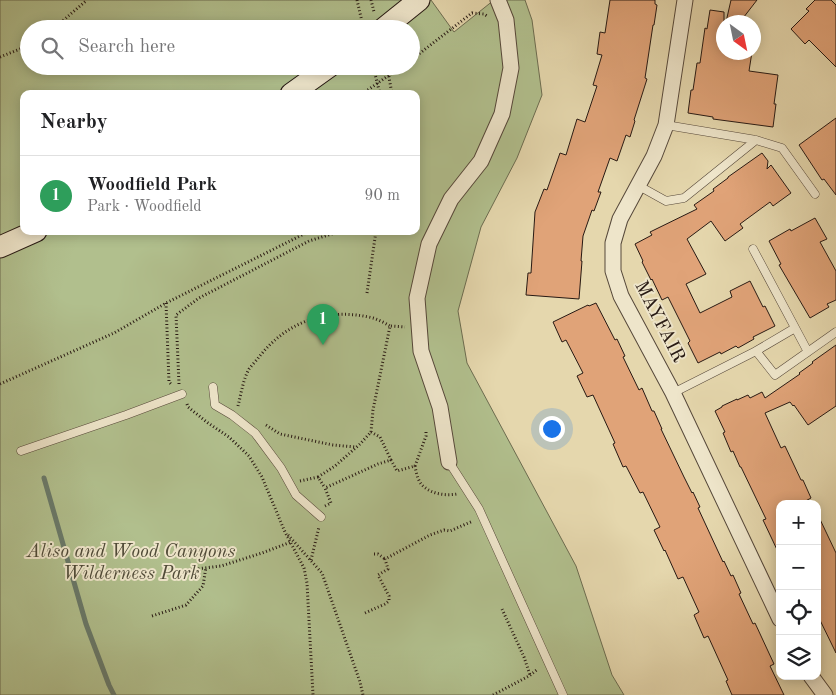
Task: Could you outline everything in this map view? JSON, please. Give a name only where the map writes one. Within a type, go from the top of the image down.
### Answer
[{"type":"main road","points":[[394,20],[419,0]]},
{"type":"main road","points":[[297,90],[317,75]]},
{"type":"main road","points":[[0,247],[27,235]]},
{"type":"street","points":[[450,462],[440,407],[421,351],[417,298],[428,244],[451,199],[481,161],[502,114],[511,68],[506,20],[498,0]]},
{"type":"street","name":"MAYFAIR","points":[[685,0],[666,125],[654,156],[620,219],[613,242],[613,271],[621,296],[673,393],[776,611]]},
{"type":"street","points":[[814,680],[825,695]]},
{"type":"lane","points":[[666,125],[756,140],[782,148],[815,194]]},
{"type":"lane","points":[[639,186],[666,201],[684,198],[756,140]]},
{"type":"lane","points":[[753,249],[808,352]]},
{"type":"lane","points":[[673,393],[756,351],[795,328]]},
{"type":"lane","points":[[756,351],[775,375],[836,332]]},
{"type":"lane","points":[[213,387],[216,405],[255,433],[281,468],[296,495],[321,517]]},
{"type":"lane","points":[[21,451],[182,394]]},
{"type":"lane","points":[[450,462],[480,509],[563,695]]},
{"type":"path","points":[[64,20],[87,0]]},
{"type":"path","points":[[357,0],[362,20]]},
{"type":"path","points":[[420,53],[472,13],[484,14],[489,17]]},
{"type":"path","points":[[0,58],[20,49]]},
{"type":"path","points":[[375,75],[379,90]]},
{"type":"path","points":[[389,75],[391,90]]},
{"type":"path","points":[[368,90],[389,75]]},
{"type":"path","points":[[0,384],[114,334],[166,303],[302,235]]},
{"type":"path","points":[[368,293],[375,235]]},
{"type":"path","points":[[166,303],[168,382],[182,394]]},
{"type":"path","points":[[238,407],[241,391],[249,369],[267,347],[279,336],[295,326],[316,317],[336,315],[357,315],[374,319],[390,326],[406,327],[406,320]]},
{"type":"path","points":[[290,483],[318,477],[335,466],[371,432],[373,410],[390,326]]},
{"type":"path","points":[[262,422],[280,434],[326,444],[356,447]]},
{"type":"path","points":[[426,429],[426,436],[415,466],[421,484],[434,492],[446,495],[461,494]]},
{"type":"path","points":[[371,432],[380,437],[396,471],[415,466]]},
{"type":"path","points":[[325,488],[391,460]]},
{"type":"path","points":[[313,510],[332,503],[318,477]]},
{"type":"path","points":[[385,558],[430,535],[444,530],[450,531],[474,522],[470,513]]},
{"type":"path","points":[[311,560],[321,517]]},
{"type":"path","points":[[286,532],[322,573],[363,695]]},
{"type":"path","points":[[188,570],[221,566],[291,542]]},
{"type":"path","points":[[365,613],[389,601],[389,596],[378,575],[388,569],[385,558],[374,554]]},
{"type":"path","points":[[152,616],[186,605],[203,586],[206,568]]},
{"type":"path","points":[[502,609],[524,657],[530,675]]},
{"type":"path","points":[[493,695],[530,675],[539,666],[543,674]]},
{"type":"green space","name":"Aliso and Wood Canyons Wilderness Park","points":[[0,0],[431,0],[454,32],[494,0],[525,0],[532,20],[542,95],[517,158],[481,227],[458,311],[467,363],[576,566],[612,675],[624,695],[0,695]]},
{"type":"building","points":[[610,0],[655,0],[657,5],[645,78],[647,79],[630,137],[626,135],[617,161],[610,158],[598,192],[601,192],[594,211],[592,210],[583,236],[579,299],[526,295],[528,273],[531,273],[535,212],[544,189],[547,190],[560,153],[566,155],[577,119],[585,122],[597,86],[593,85],[602,55],[597,54],[600,32],[605,33]]},
{"type":"building","points":[[731,0],[757,0],[745,15],[728,15]]},
{"type":"building","points":[[815,0],[831,0],[836,5],[836,67],[809,40],[805,44],[791,29],[809,11],[806,9]]},
{"type":"building","points":[[710,10],[724,12],[724,15],[716,15],[716,60],[751,60],[749,71],[778,75],[773,127],[713,119],[713,117],[688,113],[697,63],[700,63],[705,28],[707,29]]},
{"type":"building","points":[[836,118],[836,195],[824,179],[822,180],[799,145]]},
{"type":"building","points":[[762,153],[768,161],[767,169],[771,165],[791,193],[773,206],[770,202],[740,224],[743,228],[725,241],[711,221],[687,239],[706,274],[686,284],[700,313],[732,297],[730,291],[750,281],[775,326],[753,337],[754,339],[738,348],[736,346],[721,354],[720,352],[698,363],[688,343],[690,341],[668,297],[662,300],[642,262],[635,244],[652,235],[650,232],[697,209],[694,205],[714,191],[713,189],[728,177]]},
{"type":"building","points":[[815,218],[827,239],[820,242],[836,271],[836,300],[827,304],[829,307],[810,318],[779,265],[781,264],[769,241]]},
{"type":"building","points":[[596,303],[615,340],[617,339],[625,356],[623,357],[639,390],[642,388],[652,411],[654,411],[700,507],[698,508],[723,562],[731,576],[733,575],[741,593],[739,594],[774,664],[770,666],[784,695],[732,695],[726,681],[728,680],[708,636],[704,638],[694,615],[699,612],[683,577],[678,579],[654,530],[660,527],[643,492],[640,493],[626,466],[623,467],[613,444],[615,443],[593,395],[587,397],[577,376],[583,373],[566,340],[562,342],[553,322]]},
{"type":"building","points":[[836,345],[836,406],[808,425],[790,402],[765,413],[781,448],[785,446],[811,498],[807,500],[776,500],[776,548],[763,520],[766,519],[733,451],[731,452],[723,433],[725,432],[715,411],[748,395],[750,398],[762,392],[765,398],[800,374],[812,362]]},
{"type":"building","points":[[821,521],[836,553],[836,653],[821,622]]},
{"type":"waterway","points":[[44,478],[86,624],[114,695]]},
{"type":"place","name":"Woodfield Park","points":[[323,345]]}]
